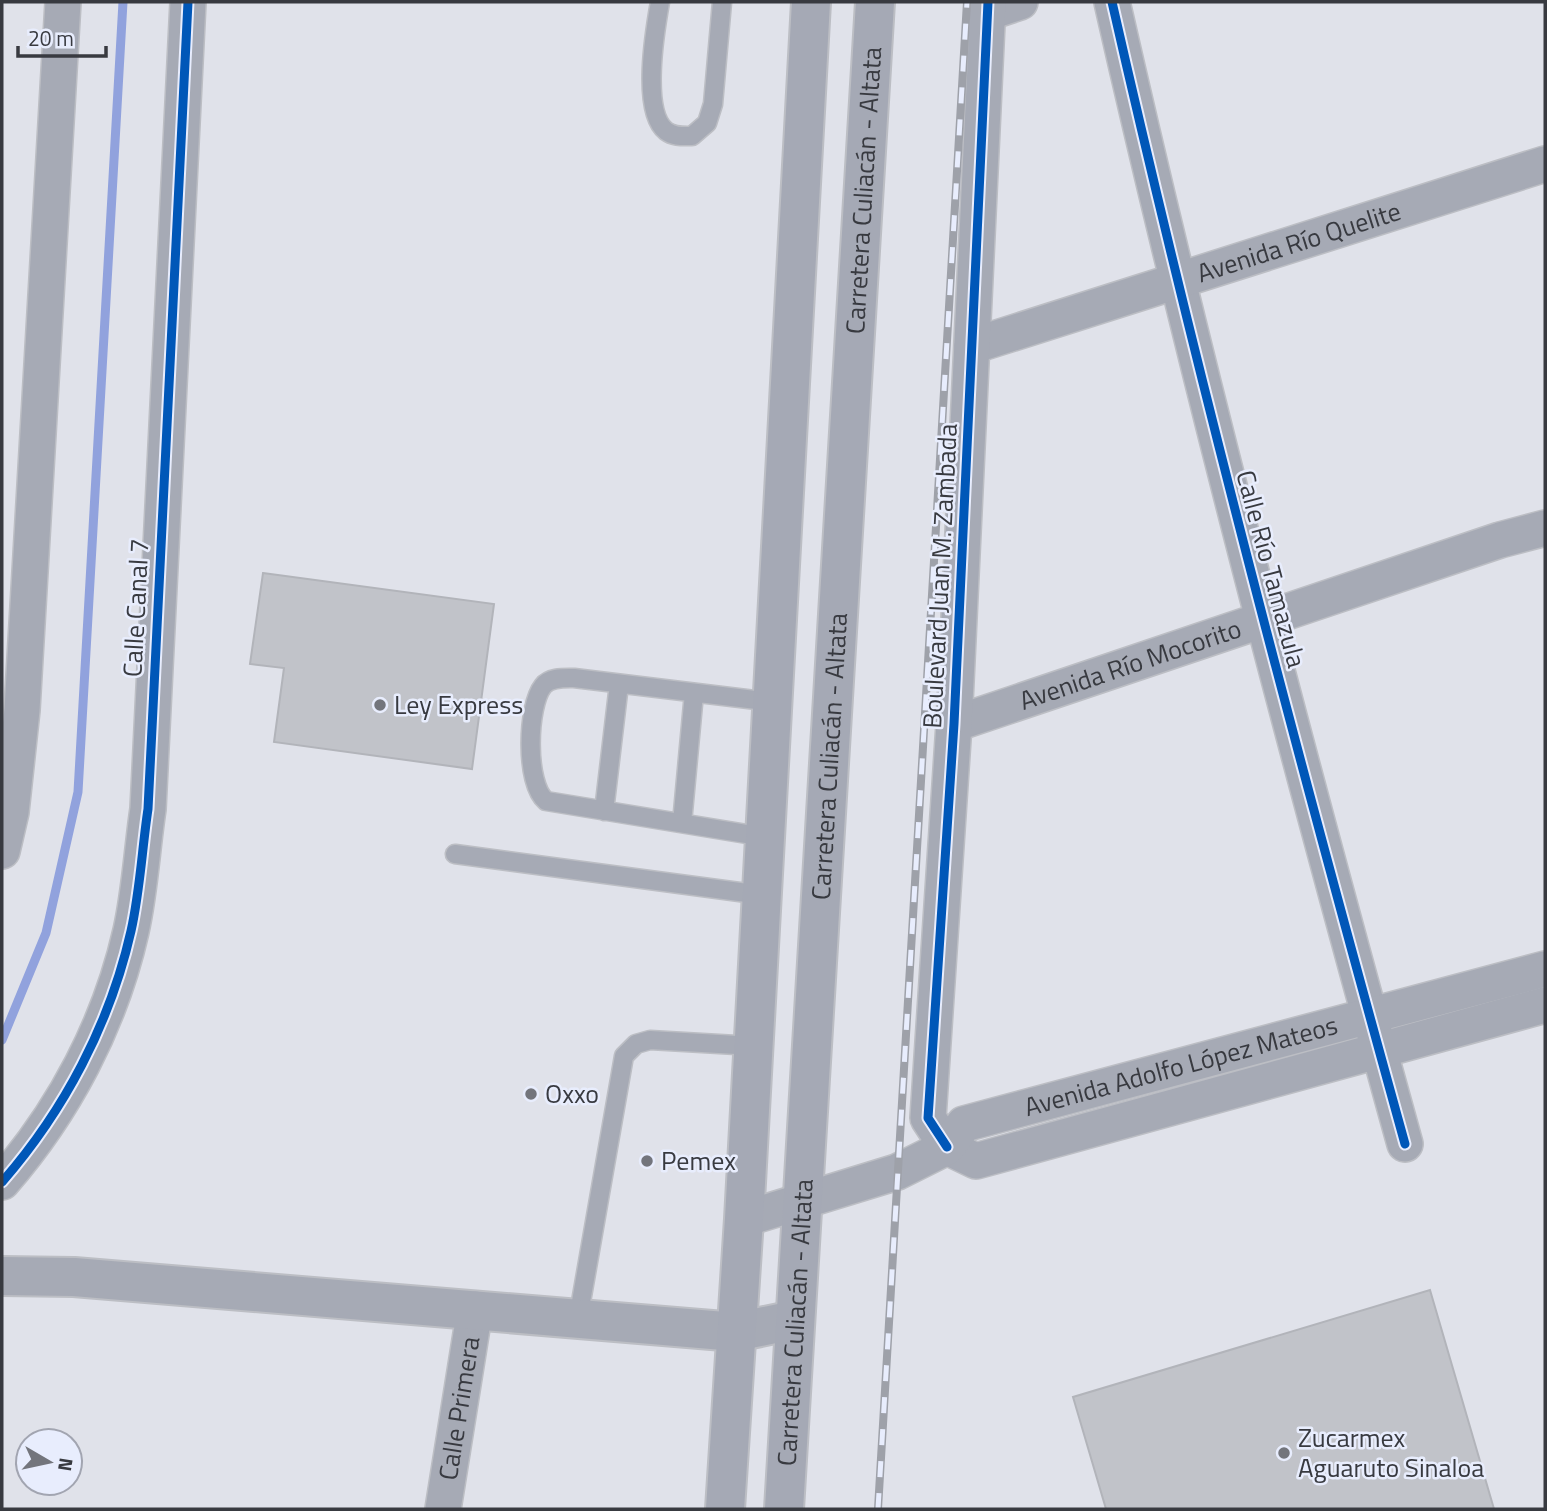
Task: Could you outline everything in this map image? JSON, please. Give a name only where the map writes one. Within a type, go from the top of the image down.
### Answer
[{"type":"main road","name":"Carretera Culiacán - Altata","points":[[725,1509],[754,1046],[811,2]]},
{"type":"main road","name":"Carretera Culiacán - Altata","points":[[784,1509],[800,1202],[875,2]]},
{"type":"street","points":[[2,851],[11,812],[22,710],[63,2]]},
{"type":"street","name":"Calle Canal 7","points":[[2,1182],[45,1126],[78,1071],[109,1006],[131,930],[148,809],[188,2]]},
{"type":"street","points":[[987,7],[1020,2]]},
{"type":"street","name":"Calle Río Tamazula","points":[[1112,2],[1175,281],[1261,620],[1405,1144]]},
{"type":"street","name":"Boulevard Juan M. Zambada","points":[[947,1147],[928,1118],[954,724],[987,7]]},
{"type":"street","name":"Avenida Río Quelite","points":[[972,346],[1545,164]]},
{"type":"street","name":"Avenida Río Mocorito","points":[[954,724],[1545,528]]},
{"type":"street","name":"Avenida Adolfo López Mateos","points":[[947,1147],[976,1161],[1375,1033],[1545,969]]},
{"type":"street","name":"Avenida Adolfo López Mateos","points":[[1375,1033],[1545,1005]]},
{"type":"street","points":[[744,1219],[897,1172],[947,1147]]},
{"type":"street","points":[[2,1276],[74,1278],[736,1332],[794,1320]]},
{"type":"street","name":"Calle Primera","points":[[443,1509],[475,1309]]},
{"type":"lane","points":[[660,2],[654,35],[652,99],[664,130],[674,136],[692,136],[707,123],[713,104],[722,2]]},
{"type":"lane","points":[[765,837],[546,801],[538,795],[534,784],[530,752],[538,697],[545,684],[555,679],[574,678],[772,702]]},
{"type":"lane","points":[[604,811],[619,684]]},
{"type":"lane","points":[[682,823],[694,693]]},
{"type":"lane","points":[[455,854],[762,895]]},
{"type":"lane","points":[[578,1319],[624,1056],[636,1044],[650,1040],[754,1046]]},
{"type":"building","name":"Ley Express","points":[[263,573],[494,604],[472,769],[274,742],[284,668],[250,664]]},
{"type":"building","name":"Zucarmex Aguaruto Sinaloa","points":[[1430,1290],[1494,1509],[1106,1509],[1073,1397]]},
{"type":"waterway","points":[[2,1040],[46,933],[78,792],[123,2]]},
{"type":"railway","points":[[878,1509],[967,2]]},
{"type":"cycle path","points":[[2,1182],[45,1126],[82,1065],[111,999],[122,966],[137,901],[148,809],[188,2]]},
{"type":"cycle path","points":[[947,1147],[928,1118],[954,724],[988,2]]},
{"type":"cycle path","points":[[1112,2],[1180,289],[1252,574],[1405,1144]]},
{"type":"place","name":"Ley Express","points":[[380,705]]},
{"type":"place","name":"Oxxo","points":[[531,1094]]},
{"type":"place","name":"Pemex","points":[[647,1161]]},
{"type":"place","name":"Zucarmex Aguaruto Sinaloa","points":[[1284,1453]]}]
